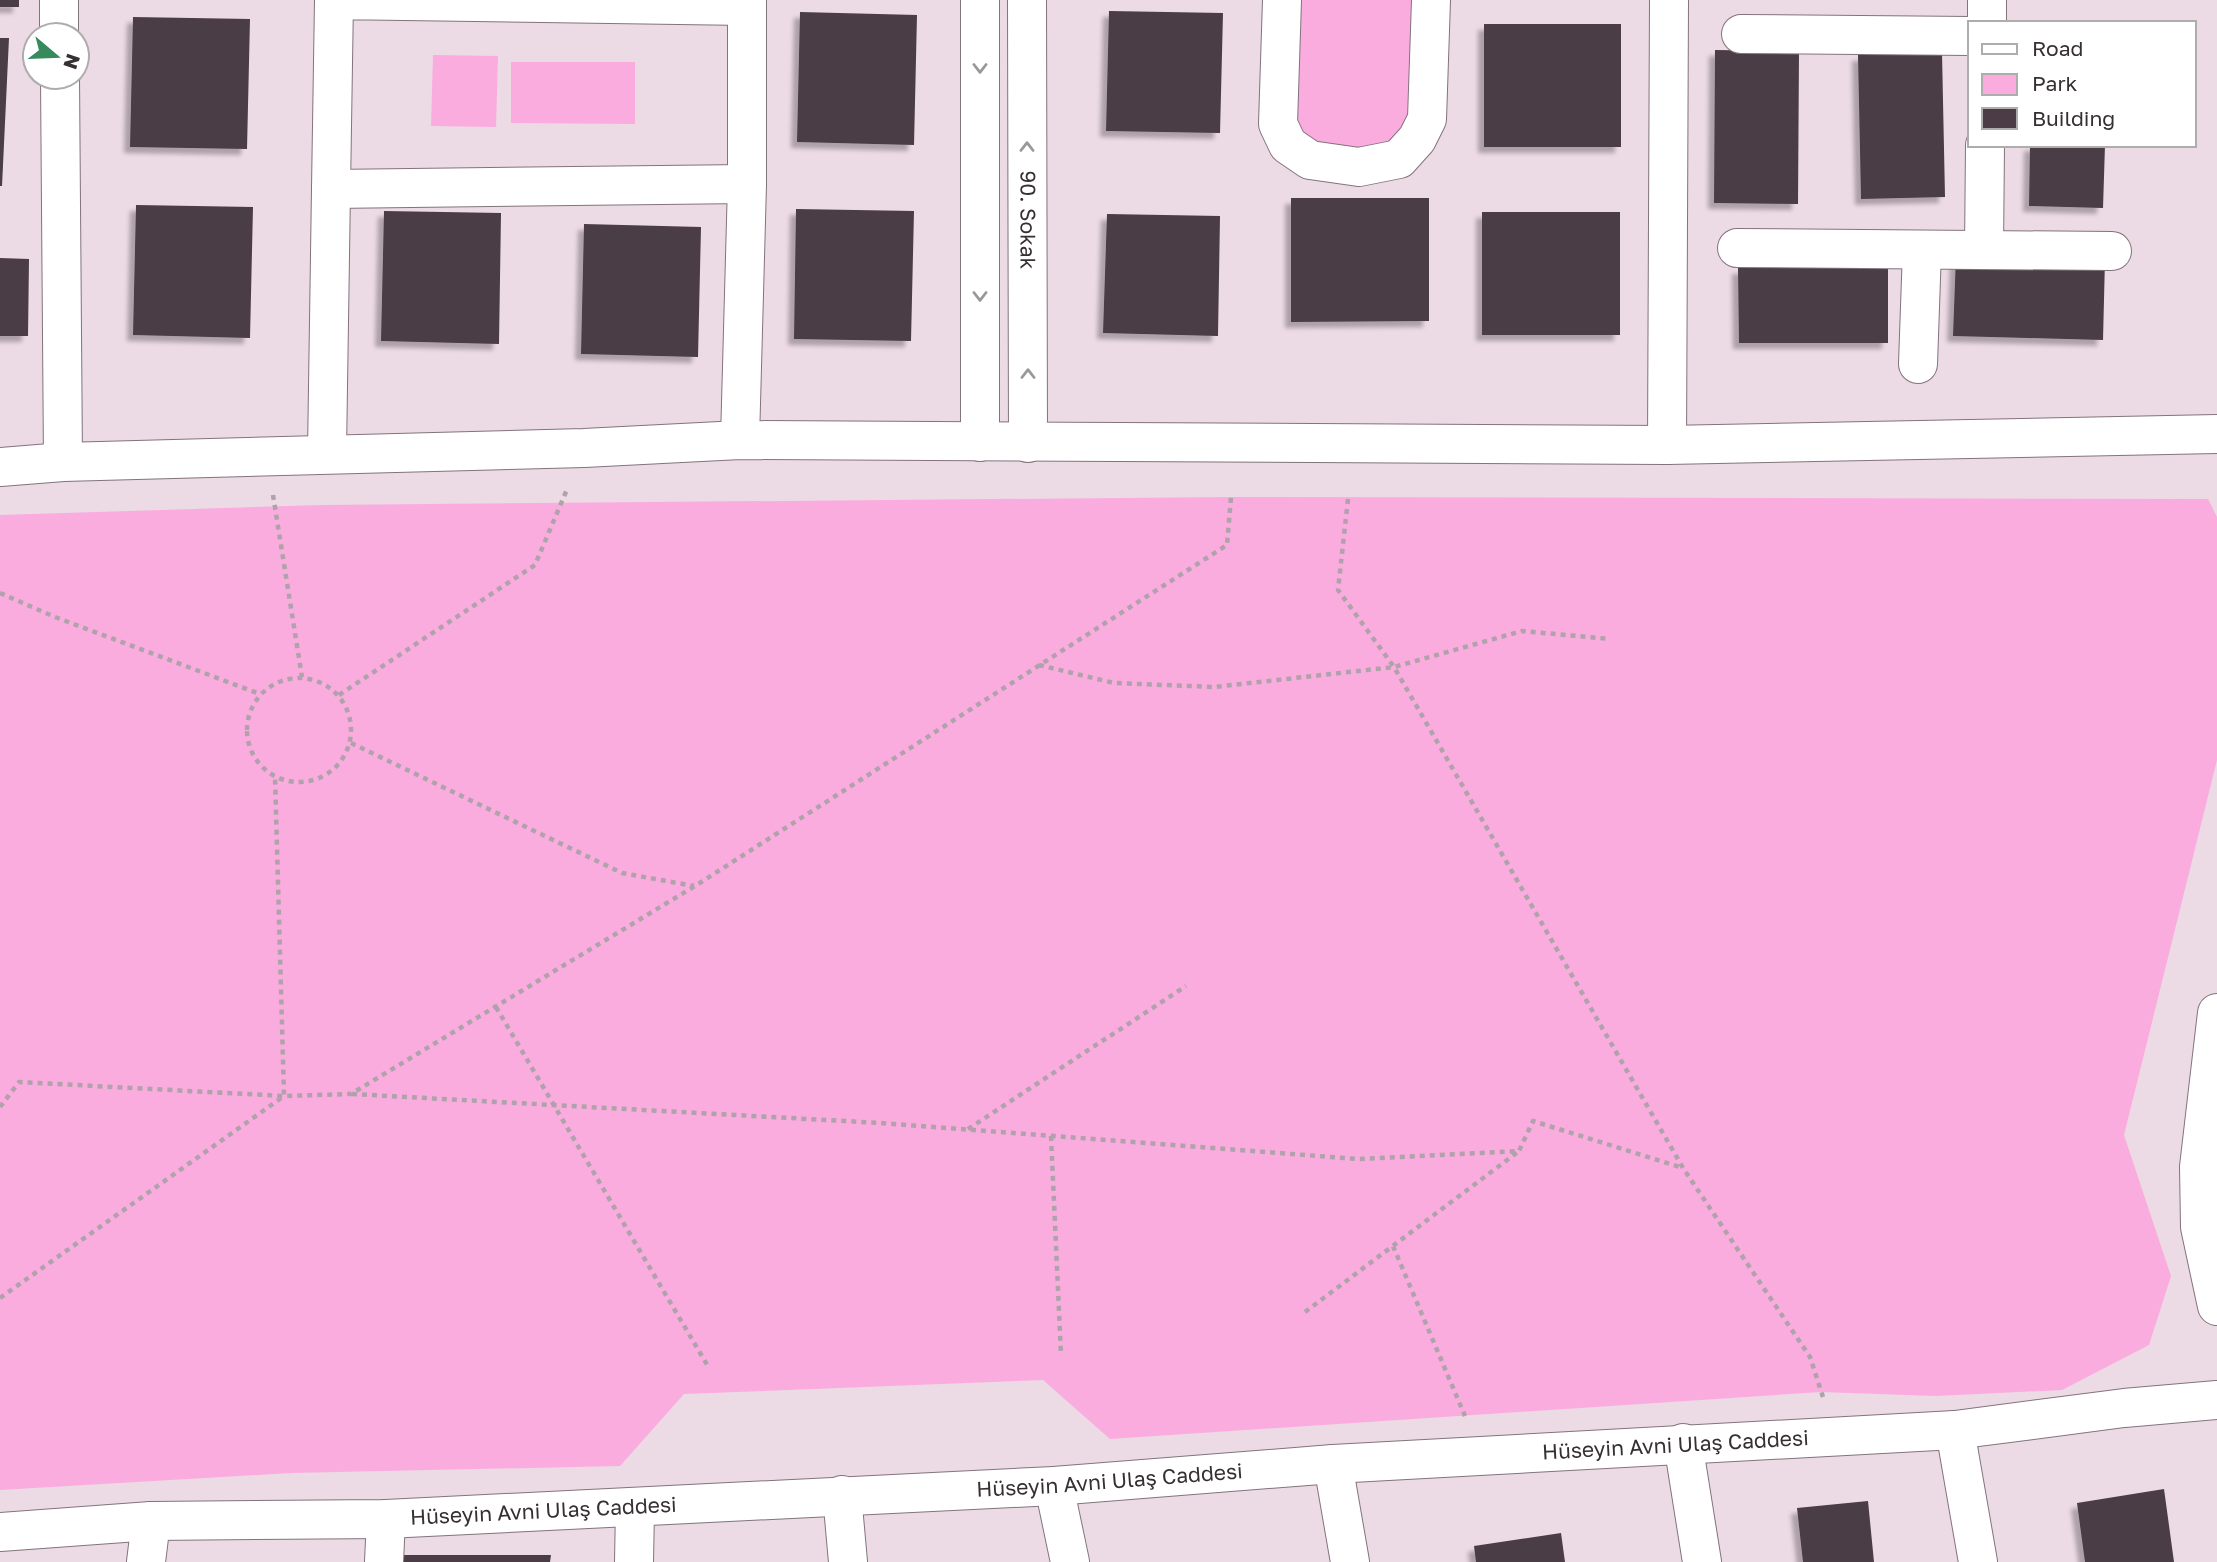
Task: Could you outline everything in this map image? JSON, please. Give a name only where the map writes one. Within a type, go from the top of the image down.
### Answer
[{"type":"street","points":[[59,0],[59,21]]},
{"type":"street","points":[[327,453],[334,0],[747,3],[747,184],[740,440]]},
{"type":"street","points":[[979,442],[980,0]]},
{"type":"street","name":"90. Sokak","points":[[1027,0],[1028,443]]},
{"type":"street","points":[[1282,0],[1278,124],[1288,145],[1310,160],[1359,167],[1399,159],[1417,139],[1427,120],[1431,0]]},
{"type":"street","points":[[1667,445],[1669,0]]},
{"type":"street","points":[[1987,0],[1987,21]]},
{"type":"street","points":[[1741,34],[1968,36]]},
{"type":"street","points":[[60,91],[63,462]]},
{"type":"street","points":[[1984,250],[1985,147]]},
{"type":"street","points":[[331,189],[747,184]]},
{"type":"street","points":[[1737,248],[2112,251]]},
{"type":"street","points":[[1918,364],[1922,250]]},
{"type":"street","points":[[0,467],[63,462],[584,448],[740,440],[1667,445],[2217,434]]},
{"type":"street","points":[[2217,1013],[2199,1167],[2200,1227],[2217,1306]]},
{"type":"street","name":"Hüseyin Avni Ulaş Caddesi","points":[[0,1532],[150,1521],[386,1519],[1054,1486],[1334,1464],[1955,1430],[2124,1408],[2217,1400]]},
{"type":"street","points":[[1955,1430],[1978,1562]]},
{"type":"street","points":[[1683,1443],[1702,1562]]},
{"type":"street","points":[[1334,1464],[1350,1562]]},
{"type":"street","points":[[1054,1486],[1070,1562]]},
{"type":"street","points":[[842,1495],[848,1562]]},
{"type":"street","points":[[634,1562],[635,1508]]},
{"type":"street","points":[[384,1562],[386,1519]]},
{"type":"street","points":[[146,1562],[150,1521]]},
{"type":"path","points":[[339,695],[535,565],[584,448]]},
{"type":"path","points":[[266,455],[302,677]]},
{"type":"path","points":[[351,1094],[695,886],[1227,545],[1231,497]]},
{"type":"path","points":[[1348,499],[1338,590],[1394,667],[1683,1168],[1810,1357],[1835,1436]]},
{"type":"path","points":[[0,593],[55,617],[260,694]]},
{"type":"path","points":[[1039,665],[1114,683],[1213,687],[1394,667],[1522,631],[1610,639]]},
{"type":"path","points":[[302,677],[325,683],[339,695],[352,726],[351,743],[337,765],[317,779],[300,783],[275,776],[256,760],[248,744],[247,727],[250,709],[260,694],[274,683],[302,677]]},
{"type":"path","points":[[351,743],[622,873],[695,886]]},
{"type":"path","points":[[275,776],[284,1096]]},
{"type":"path","points":[[968,1130],[1186,986]]},
{"type":"path","points":[[496,1007],[709,1368]]},
{"type":"path","points":[[0,1107],[19,1082],[284,1096],[351,1094],[554,1105],[968,1130],[1358,1160],[1519,1151]]},
{"type":"path","points":[[0,1298],[284,1096]]},
{"type":"path","points":[[1305,1312],[1519,1151],[1533,1121],[1683,1168]]},
{"type":"path","points":[[1051,1136],[1062,1355]]},
{"type":"path","points":[[1393,1246],[1479,1456]]},
{"type":"green space","points":[[1295,0],[1416,0],[1413,118],[1389,148],[1314,149],[1289,128]]},
{"type":"green space","points":[[433,55],[498,56],[496,127],[431,126]]},
{"type":"green space","points":[[511,62],[635,62],[635,124],[511,123]]},
{"type":"green space","points":[[1231,497],[2208,499],[2217,517],[2217,760],[2124,1135],[2171,1276],[2149,1345],[2062,1390],[1936,1396],[1821,1392],[1110,1439],[1043,1380],[684,1394],[620,1466],[291,1473],[0,1490],[0,515],[322,505]]},
{"type":"building","points":[[0,0],[19,0],[19,7],[0,7]]},
{"type":"building","points":[[1109,11],[1223,13],[1220,133],[1106,131]]},
{"type":"building","points":[[800,12],[917,15],[914,145],[797,142]]},
{"type":"building","points":[[133,17],[250,19],[247,149],[130,147]]},
{"type":"building","points":[[1484,24],[1621,24],[1621,147],[1484,147]]},
{"type":"building","points":[[0,38],[9,38],[2,186],[0,186]]},
{"type":"building","points":[[1715,50],[1799,51],[1798,204],[1714,203]]},
{"type":"building","points":[[1942,53],[1945,197],[1861,199],[1858,55]]},
{"type":"building","points":[[2030,147],[2105,147],[2103,208],[2029,206]]},
{"type":"building","points":[[1291,198],[1429,198],[1429,321],[1291,322]]},
{"type":"building","points":[[136,205],[253,207],[250,338],[133,335]]},
{"type":"building","points":[[796,209],[914,211],[911,341],[794,339]]},
{"type":"building","points":[[384,211],[501,213],[499,344],[381,341]]},
{"type":"building","points":[[1482,212],[1620,212],[1620,335],[1482,335]]},
{"type":"building","points":[[1107,214],[1220,216],[1218,336],[1103,333]]},
{"type":"building","points":[[584,224],[701,227],[698,357],[581,354]]},
{"type":"building","points":[[1956,255],[2105,259],[2103,340],[1953,336]]},
{"type":"building","points":[[0,258],[29,259],[28,336],[0,336]]},
{"type":"building","points":[[1888,267],[1888,343],[1739,343],[1738,268]]},
{"type":"building","points":[[2164,1489],[2174,1562],[2085,1562],[2077,1503]]},
{"type":"building","points":[[1868,1501],[1874,1562],[1803,1562],[1797,1508]]},
{"type":"building","points":[[1561,1533],[1565,1562],[1476,1562],[1474,1546]]},
{"type":"building","points":[[401,1555],[551,1555],[550,1562],[401,1562]]}]
